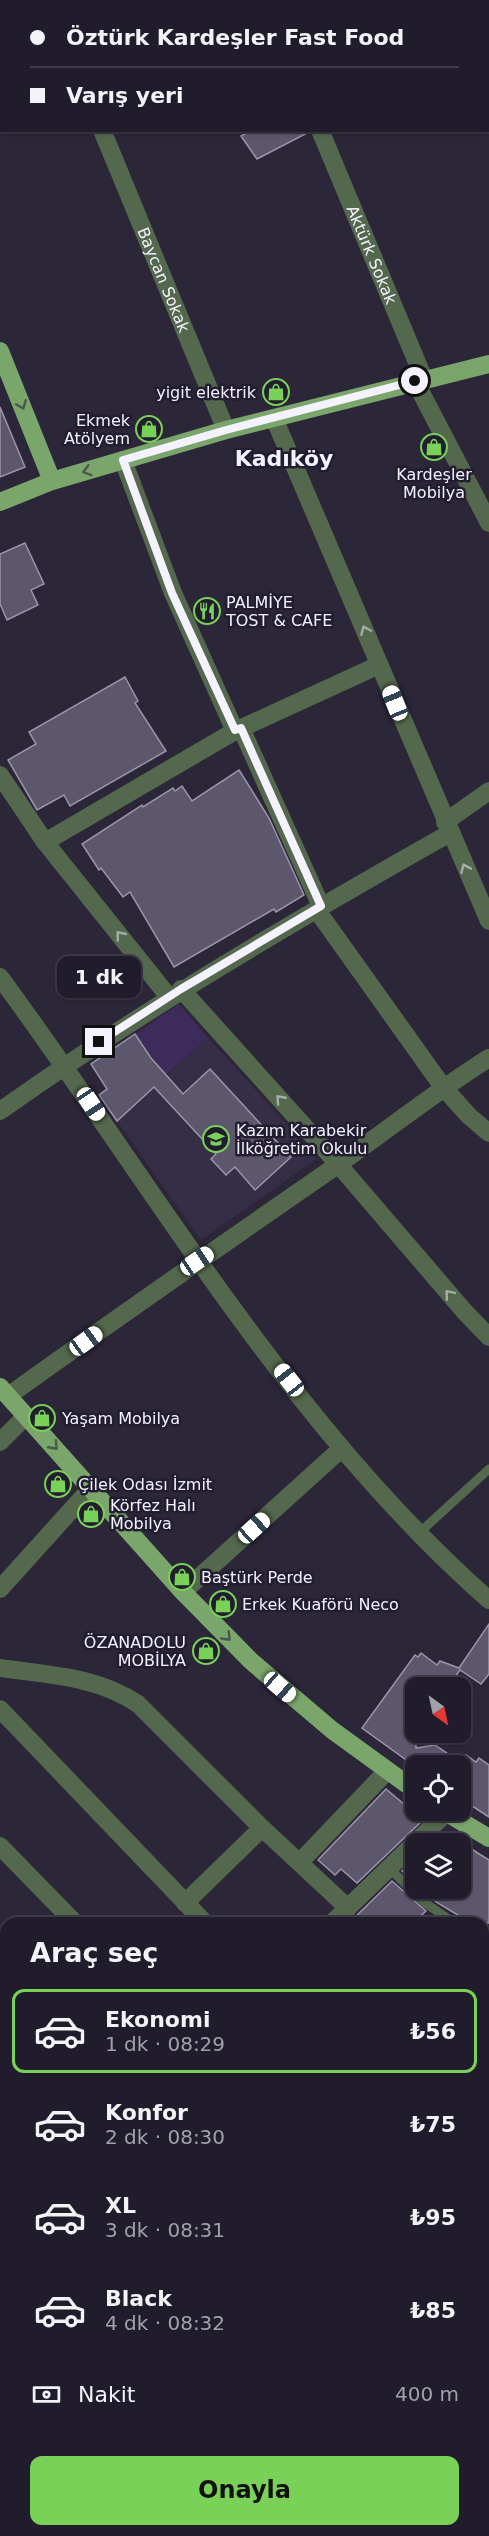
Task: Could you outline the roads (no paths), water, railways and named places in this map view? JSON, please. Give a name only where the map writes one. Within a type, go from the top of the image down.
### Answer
[{"type":"main road","points":[[0,351],[52,481]]},
{"type":"main road","points":[[0,502],[52,481],[226,430],[489,364]]},
{"type":"main road","points":[[4,1391],[92,1487],[183,1592],[260,1669],[332,1730],[405,1783]]},
{"type":"main road","points":[[460,1821],[489,1838]]},
{"type":"street","name":"Baycan Sokak","points":[[103,132],[226,430]]},
{"type":"street","name":"Aktürk Sokak","points":[[321,132],[419,380],[489,523]]},
{"type":"street","points":[[274,418],[489,921]]},
{"type":"street","points":[[123,460],[172,593],[238,729],[319,907],[442,1087],[469,1116],[489,1133]]},
{"type":"street","points":[[45,842],[238,729],[379,665]]},
{"type":"street","points":[[0,775],[45,842],[175,993],[338,1164],[489,1337]]},
{"type":"street","points":[[0,1111],[64,1065],[175,993],[447,827],[489,791]]},
{"type":"street","points":[[0,977],[64,1065],[197,1261],[341,1449],[419,1533],[489,1600]]},
{"type":"street","points":[[4,1391],[338,1164],[442,1087],[489,1058]]},
{"type":"street","points":[[0,1442],[26,1416]]},
{"type":"street","points":[[183,1592],[341,1449]]},
{"type":"street","points":[[0,1589],[92,1487]]},
{"type":"street","points":[[0,1668],[85,1681],[119,1692],[138,1704],[262,1828],[348,1908]]},
{"type":"street","points":[[0,1709],[199,1917]]},
{"type":"street","points":[[300,1862],[387,1771]]},
{"type":"street","points":[[338,1917],[435,1821]]},
{"type":"street","points":[[185,1903],[262,1828]]},
{"type":"street","points":[[0,1846],[69,1917]]},
{"type":"lane","points":[[419,1533],[489,1468]]},
{"type":"lane","points":[[389,1868],[424,1902],[445,1917]]},
{"type":"place","name":"yigit elektrik","points":[[276,392]]},
{"type":"place","name":"Ekmek Atölyem","points":[[149,429]]},
{"type":"place","name":"Kardeşler Mobilya","points":[[434,447]]},
{"type":"place","name":"PALMİYE TOST & CAFE","points":[[207,611]]},
{"type":"place","name":"Kazım Karabekir İlköğretim Okulu","points":[[216,1139]]},
{"type":"place","name":"Yaşam Mobilya","points":[[42,1418]]},
{"type":"place","name":"Çilek Odası İzmit","points":[[58,1484]]},
{"type":"place","name":"Körfez Halı Mobilya","points":[[91,1514]]},
{"type":"place","name":"Baştürk Perde","points":[[182,1577]]},
{"type":"place","name":"Erkek Kuaförü Neco","points":[[223,1604]]},
{"type":"place","name":"ÖZANADOLU MOBİLYA","points":[[206,1651]]},
{"type":"district","name":"Kadıköy","points":[[284,458]]}]
